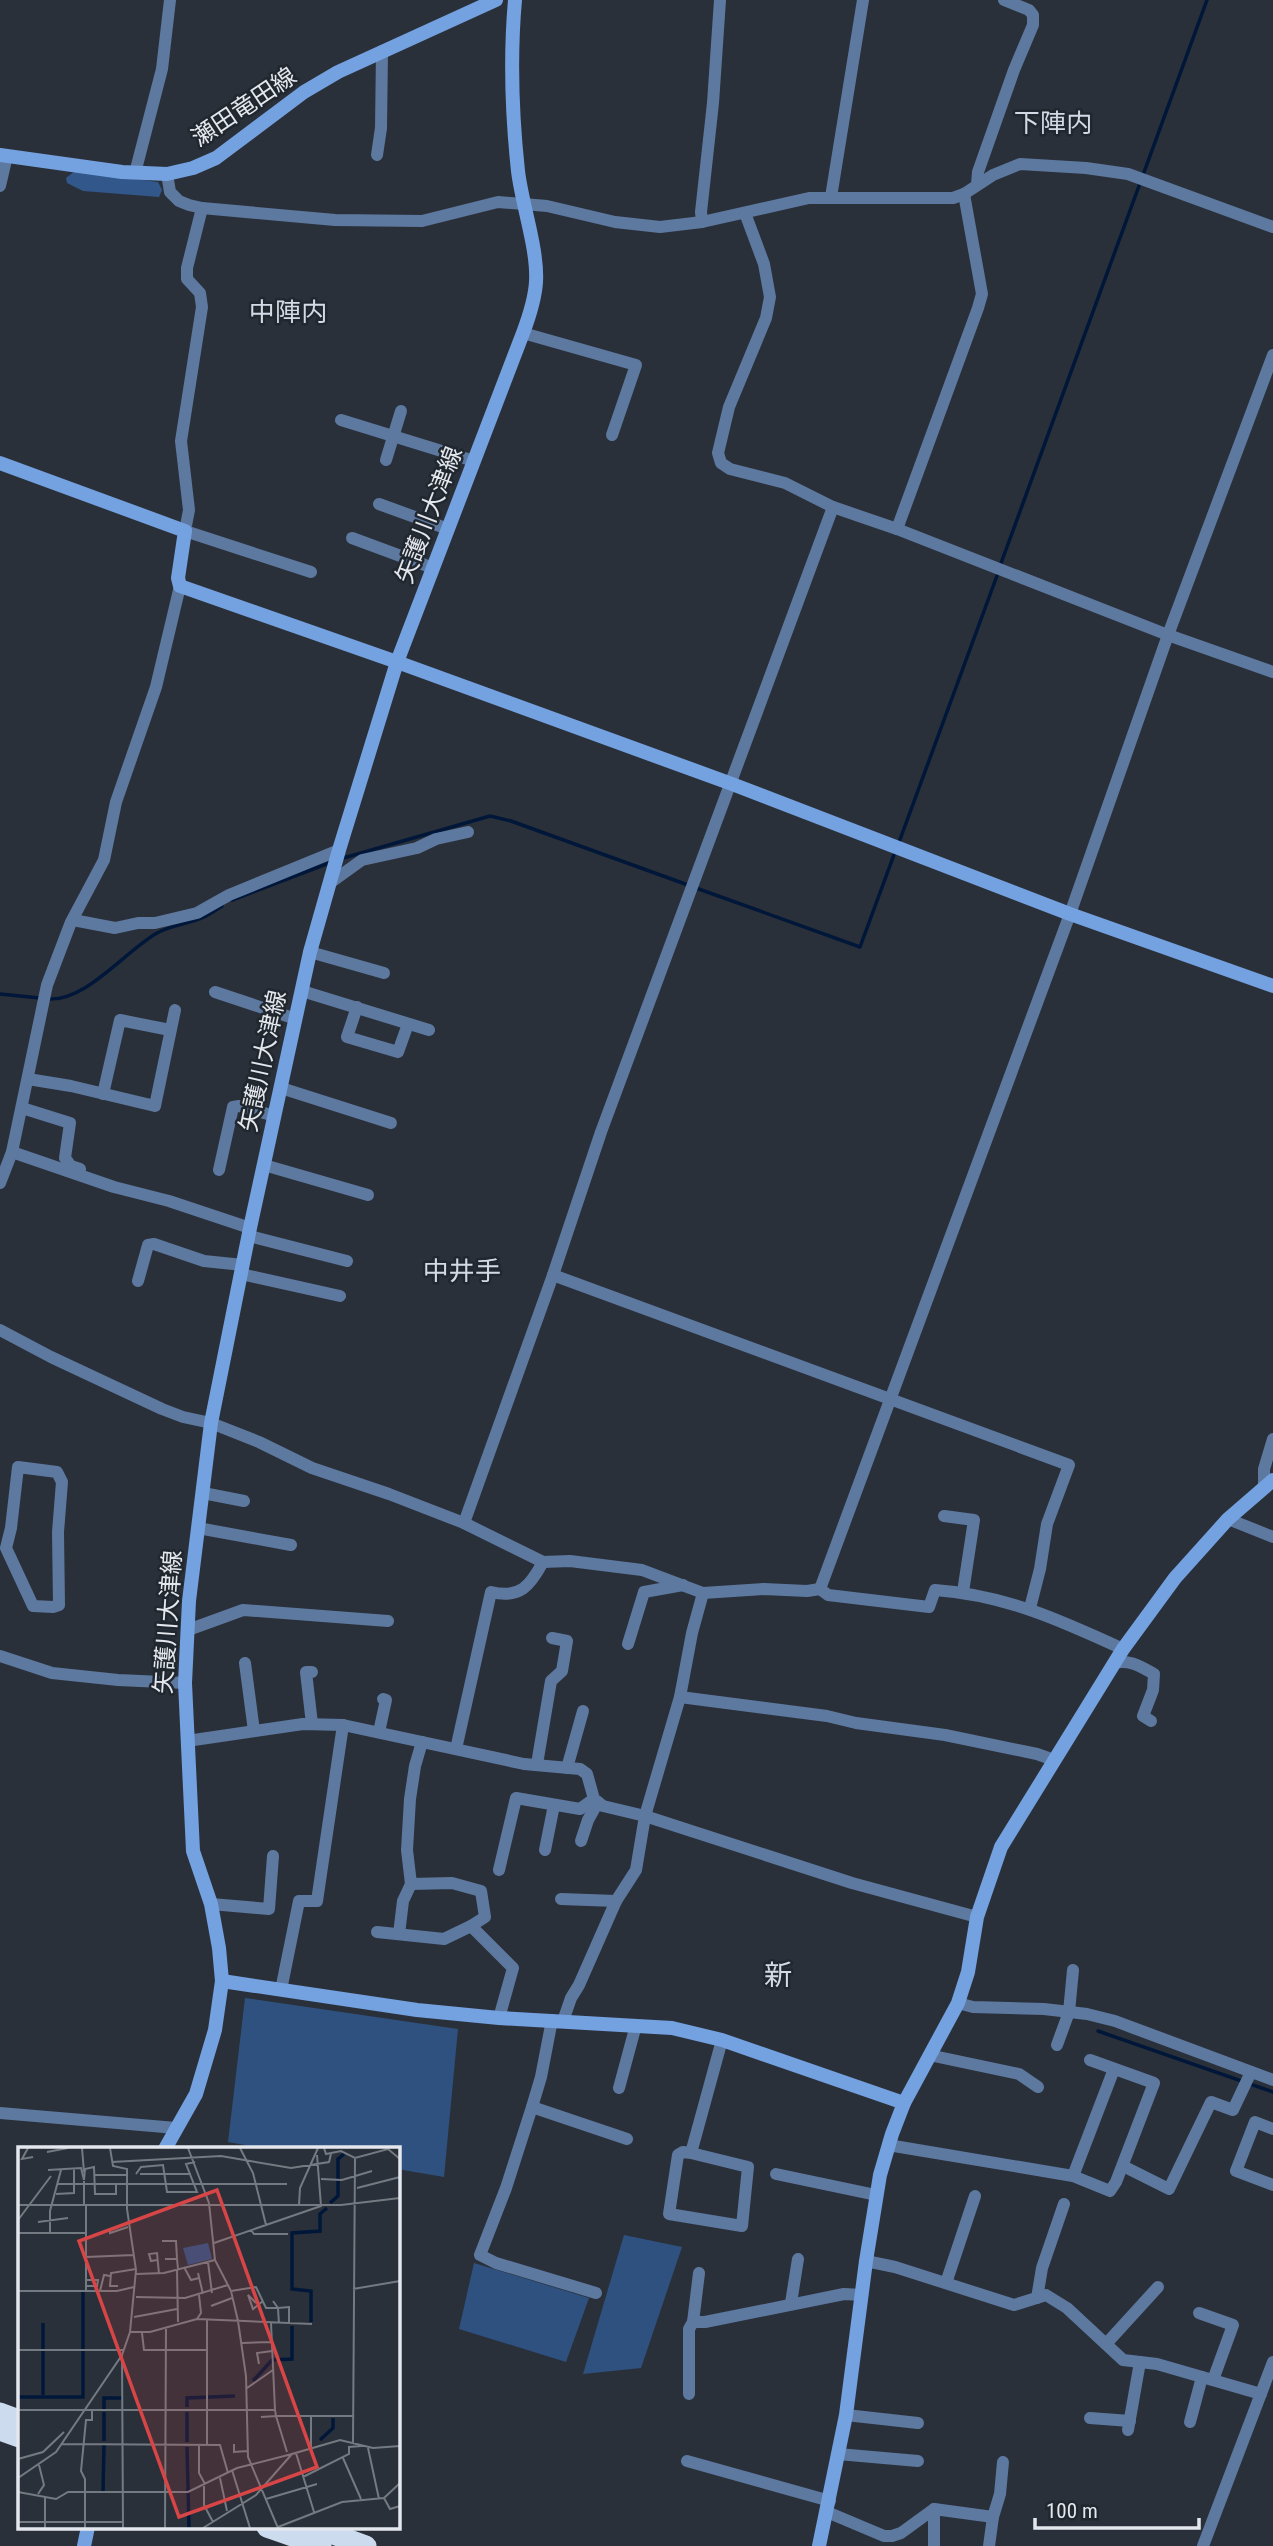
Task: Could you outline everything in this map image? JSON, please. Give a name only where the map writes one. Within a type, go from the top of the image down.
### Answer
[{"type":"highway","points":[[0,2413],[18,2420]]},
{"type":"highway","points":[[0,2430],[18,2437]]},
{"type":"highway","points":[[271,2528],[321,2546]]},
{"type":"highway","points":[[317,2528],[366,2546]]},
{"type":"street","points":[[135,173],[162,69],[170,0]]},
{"type":"street","name":"瀬田竜田線","points":[[3,156],[135,173],[167,174],[193,168],[216,158],[304,92],[338,72],[496,0]]},
{"type":"street","name":"矢護川大津線","points":[[166,2147],[196,2094],[210,2048],[222,1981],[211,1904],[193,1851],[185,1683],[189,1601],[211,1423],[310,952],[339,850],[397,662],[533,301],[535,261],[523,204],[514,129],[515,0]]},
{"type":"street","points":[[702,222],[720,0]]},
{"type":"street","points":[[831,197],[863,0]]},
{"type":"street","points":[[977,184],[978,172],[1014,69],[1033,25],[1033,15],[1029,10],[1004,0]]},
{"type":"street","points":[[377,155],[381,128],[382,51]]},
{"type":"street","points":[[0,186],[3,156]]},
{"type":"street","points":[[167,174],[170,192],[179,201],[202,208],[335,220],[422,221],[499,202],[548,206],[615,222],[660,227],[745,214],[809,198],[953,198],[1020,164],[1086,168],[1128,174],[1273,227]]},
{"type":"street","points":[[897,529],[982,294],[964,194]]},
{"type":"street","points":[[0,1183],[12,1152],[47,985],[73,920],[104,860],[116,802],[156,687],[180,586],[178,578],[188,510],[181,441],[202,307],[200,293],[187,279],[187,268],[202,208]]},
{"type":"street","points":[[745,214],[764,264],[770,297],[766,318],[729,407],[718,453],[721,463],[785,483],[833,507],[897,529],[1168,635],[1273,672]]},
{"type":"street","points":[[523,333],[636,365],[612,435]]},
{"type":"street","points":[[820,1589],[1273,355]]},
{"type":"street","points":[[386,460],[401,411]]},
{"type":"street","points":[[341,419],[474,461]]},
{"type":"street","points":[[0,463],[185,531],[311,572]]},
{"type":"street","points":[[379,504],[448,529]]},
{"type":"street","points":[[464,1523],[601,1132],[833,507]]},
{"type":"street","points":[[352,538],[433,568]]},
{"type":"street","points":[[180,586],[397,662],[732,785],[1070,914],[1273,986]]},
{"type":"street","points":[[330,883],[362,860],[417,848],[436,839],[468,832]]},
{"type":"street","points":[[73,920],[114,928],[155,923],[197,913],[229,895],[339,850]]},
{"type":"street","points":[[310,952],[384,973]]},
{"type":"street","points":[[302,991],[429,1030]]},
{"type":"street","points":[[215,992],[296,1019]]},
{"type":"street","points":[[357,1007],[347,1037],[398,1052],[408,1024]]},
{"type":"street","points":[[28,1079],[155,1106],[174,1010]]},
{"type":"street","points":[[103,1094],[120,1020],[170,1030]]},
{"type":"street","points":[[281,1088],[391,1123]]},
{"type":"street","points":[[219,1170],[233,1107],[239,1106],[275,1116]]},
{"type":"street","points":[[22,1108],[70,1123],[65,1158],[71,1166],[116,1183]]},
{"type":"street","points":[[12,1152],[114,1187],[169,1201],[250,1232],[348,1261]]},
{"type":"street","points":[[264,1165],[368,1195]]},
{"type":"street","points":[[138,1281],[148,1245],[154,1244],[204,1261],[340,1296]]},
{"type":"street","points":[[553,1275],[1069,1465],[1047,1524],[1030,1608]]},
{"type":"street","points":[[0,1330],[162,1409],[211,1423],[259,1442],[312,1468],[464,1523],[543,1562],[570,1561],[642,1570],[703,1593],[820,1589],[828,1595],[929,1607],[935,1590],[963,1592],[1030,1608],[1123,1649]]},
{"type":"street","points":[[819,2546],[846,2415],[876,2195],[888,2146],[904,2103],[958,2003],[968,1972],[976,1917],[1001,1847],[1123,1649],[1175,1578],[1228,1519],[1268,1484],[1264,1469],[1273,1439]]},
{"type":"street","points":[[18,1467],[57,1472],[62,1482],[58,1532],[59,1605],[53,1608],[33,1605],[6,1548],[6,1515],[18,1467]]},
{"type":"street","points":[[203,1493],[244,1501]]},
{"type":"street","points":[[944,1516],[974,1520],[963,1592]]},
{"type":"street","points":[[1228,1519],[1273,1536]]},
{"type":"street","points":[[198,1528],[291,1545]]},
{"type":"street","points":[[456,1749],[491,1592],[505,1596],[524,1589],[543,1562]]},
{"type":"street","points":[[628,1644],[644,1592],[683,1585]]},
{"type":"street","points":[[596,2293],[496,2263],[480,2255],[506,2188],[558,2020],[579,1985],[616,1901],[636,1870],[645,1816],[680,1697],[692,1633],[703,1593]]},
{"type":"street","points":[[188,1630],[243,1609],[388,1621]]},
{"type":"street","points":[[537,1764],[551,1681],[562,1671],[567,1641],[552,1638]]},
{"type":"street","points":[[0,1656],[52,1673],[185,1683]]},
{"type":"street","points":[[245,1663],[254,1731]]},
{"type":"street","points":[[1114,1663],[1133,1663],[1154,1674],[1153,1690],[1143,1716],[1151,1721]]},
{"type":"street","points":[[312,1672],[306,1672],[312,1724]]},
{"type":"street","points":[[680,1697],[945,1735],[1054,1760]]},
{"type":"street","points":[[379,1732],[386,1700],[383,1699]]},
{"type":"street","points":[[567,1768],[583,1712]]},
{"type":"street","points":[[187,1741],[312,1724],[343,1725],[524,1764],[580,1769],[587,1774],[596,1801],[603,1806],[645,1816],[852,1883],[976,1917]]},
{"type":"street","points":[[281,1990],[299,1901],[317,1901],[343,1725]]},
{"type":"street","points":[[399,1934],[403,1901],[411,1884],[407,1850],[415,1766],[422,1742]]},
{"type":"street","points":[[499,1870],[516,1798],[580,1809],[596,1801]]},
{"type":"street","points":[[581,1841],[596,1801]]},
{"type":"street","points":[[545,1850],[554,1805]]},
{"type":"street","points":[[211,1904],[269,1909],[274,1856]]},
{"type":"street","points":[[377,1932],[444,1939],[485,1917],[481,1891],[452,1883],[411,1884]]},
{"type":"street","points":[[561,1899],[616,1901]]},
{"type":"street","points":[[471,1926],[513,1968],[499,2018]]},
{"type":"street","points":[[1057,2045],[1069,2012],[1073,1970]]},
{"type":"street","points":[[222,1981],[417,2010],[499,2018],[672,2028],[722,2040],[904,2103]]},
{"type":"street","points":[[958,2003],[973,2007],[1069,2012],[1115,2021],[1273,2080]]},
{"type":"street","points":[[619,2088],[636,2025]]},
{"type":"street","points":[[691,2153],[722,2040]]},
{"type":"street","points":[[929,2055],[1019,2074],[1038,2087]]},
{"type":"street","points":[[888,2146],[1073,2176],[1110,2191],[1154,2083],[1090,2060]]},
{"type":"street","points":[[1073,2176],[1115,2069]]},
{"type":"street","points":[[1233,2110],[1251,2072]]},
{"type":"street","points":[[1122,2166],[1169,2189],[1190,2150],[1210,2102],[1273,2129]]},
{"type":"street","points":[[532,2107],[627,2139]]},
{"type":"street","points":[[0,2113],[176,2128]]},
{"type":"street","points":[[1255,2122],[1236,2171],[1273,2185]]},
{"type":"street","points":[[683,2152],[691,2153],[748,2167],[742,2226],[669,2214],[678,2155],[683,2152]]},
{"type":"street","points":[[776,2174],[876,2195]]},
{"type":"street","points":[[946,2283],[975,2196]]},
{"type":"street","points":[[1037,2298],[1042,2268],[1064,2204]]},
{"type":"street","points":[[791,2303],[798,2259]]},
{"type":"street","points":[[866,2261],[895,2267],[1014,2305],[1046,2295],[1067,2308],[1122,2360],[1157,2364],[1261,2394]]},
{"type":"street","points":[[690,2394],[689,2329],[693,2322],[699,2273]]},
{"type":"street","points":[[1106,2344],[1158,2287]]},
{"type":"street","points":[[693,2322],[705,2322],[844,2294],[862,2295]]},
{"type":"street","points":[[1190,2422],[1207,2378],[1233,2325],[1199,2313]]},
{"type":"street","points":[[1090,2418],[1129,2425],[1140,2362]]},
{"type":"street","points":[[1203,2546],[1273,2362]]},
{"type":"street","points":[[846,2415],[918,2423]]},
{"type":"street","points":[[838,2454],[918,2461]]},
{"type":"street","points":[[687,2461],[828,2507],[884,2536],[901,2533],[934,2510],[993,2517]]},
{"type":"street","points":[[989,2546],[1000,2494],[1003,2462]]},
{"type":"street","points":[[934,2510],[934,2546]]},
{"type":"street","points":[[84,2546],[88,2528]]},
{"type":"shaded area","points":[[75,171],[158,182],[162,190],[159,197],[83,191],[67,183],[66,178]]},
{"type":"shaded area","points":[[245,1998],[458,2029],[444,2177],[399,2169],[399,2147],[257,2147],[228,2142]]},
{"type":"shaded area","points":[[624,2235],[682,2247],[641,2368],[583,2374]]},
{"type":"shaded area","points":[[474,2263],[589,2298],[566,2362],[459,2329]]},
{"type":"waterway","points":[[1000,566],[1207,0]]},
{"type":"waterway","points":[[898,845],[998,573]]},
{"type":"waterway","points":[[340,859],[490,816],[511,821],[688,885]]},
{"type":"waterway","points":[[696,888],[860,947],[895,852]]},
{"type":"waterway","points":[[232,900],[329,863]]},
{"type":"waterway","points":[[47,999],[76,993],[157,933],[204,917],[222,906]]},
{"type":"waterway","points":[[0,994],[40,998]]},
{"type":"waterway","points":[[1098,2031],[1273,2092]]},
{"type":"district","name":"下陣内","points":[[1053,123]]},
{"type":"district","name":"中陣内","points":[[288,312]]},
{"type":"district","name":"中井手","points":[[462,1271]]},
{"type":"district","name":"新","points":[[778,1975]]}]
